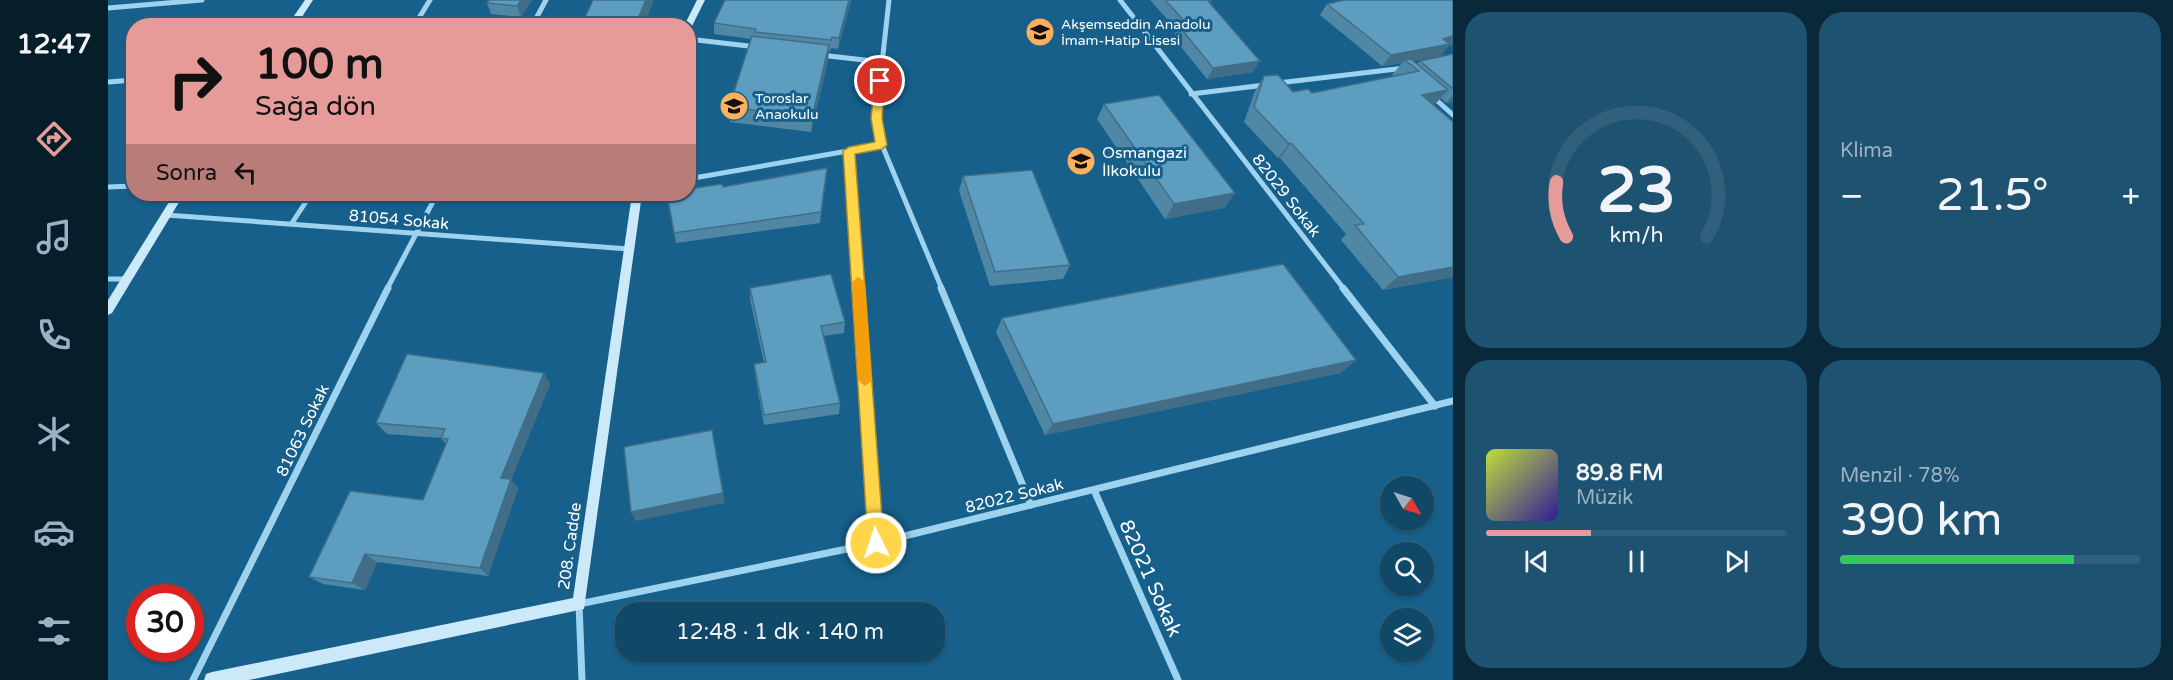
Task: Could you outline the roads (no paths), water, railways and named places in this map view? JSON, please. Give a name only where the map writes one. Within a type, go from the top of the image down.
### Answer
[{"type":"street","points":[[108,8],[202,0]]},
{"type":"street","points":[[297,18],[309,0]]},
{"type":"street","points":[[419,18],[430,0]]},
{"type":"street","points":[[536,18],[546,0]]},
{"type":"street","points":[[692,18],[701,0]]},
{"type":"street","points":[[889,0],[876,118],[882,145],[1031,505]]},
{"type":"street","name":"82029 Sokak","points":[[1120,0],[1435,406]]},
{"type":"street","points":[[696,40],[768,49]]},
{"type":"street","points":[[814,54],[882,62]]},
{"type":"street","points":[[1191,94],[1410,67]]},
{"type":"street","points":[[1400,69],[1408,76]]},
{"type":"street","points":[[108,82],[126,81]]},
{"type":"street","points":[[1426,92],[1453,114]]},
{"type":"street","points":[[696,178],[882,145]]},
{"type":"street","points":[[849,151],[876,543]]},
{"type":"street","points":[[108,186],[126,186]]},
{"type":"street","points":[[108,310],[175,201]]},
{"type":"street","points":[[292,223],[306,201]]},
{"type":"street","name":"81063 Sokak","points":[[193,680],[414,235],[433,201]]},
{"type":"street","name":"208. Cadde","points":[[212,680],[579,604],[636,201]]},
{"type":"street","name":"81054 Sokak","points":[[166,215],[629,249]]},
{"type":"street","points":[[108,279],[127,279]]},
{"type":"street","name":"82022 Sokak","points":[[579,604],[876,543],[1453,401]]},
{"type":"street","name":"82021 Sokak","points":[[1094,490],[1178,680]]},
{"type":"street","points":[[579,604],[582,680]]},
{"type":"place","name":"Akşemseddin Anadolu İmam-Hatip Lisesi","points":[[1040,32]]},
{"type":"place","name":"Toroslar Anaokulu","points":[[734,106]]},
{"type":"place","name":"Osmangazi İlkokulu","points":[[1081,161]]}]
